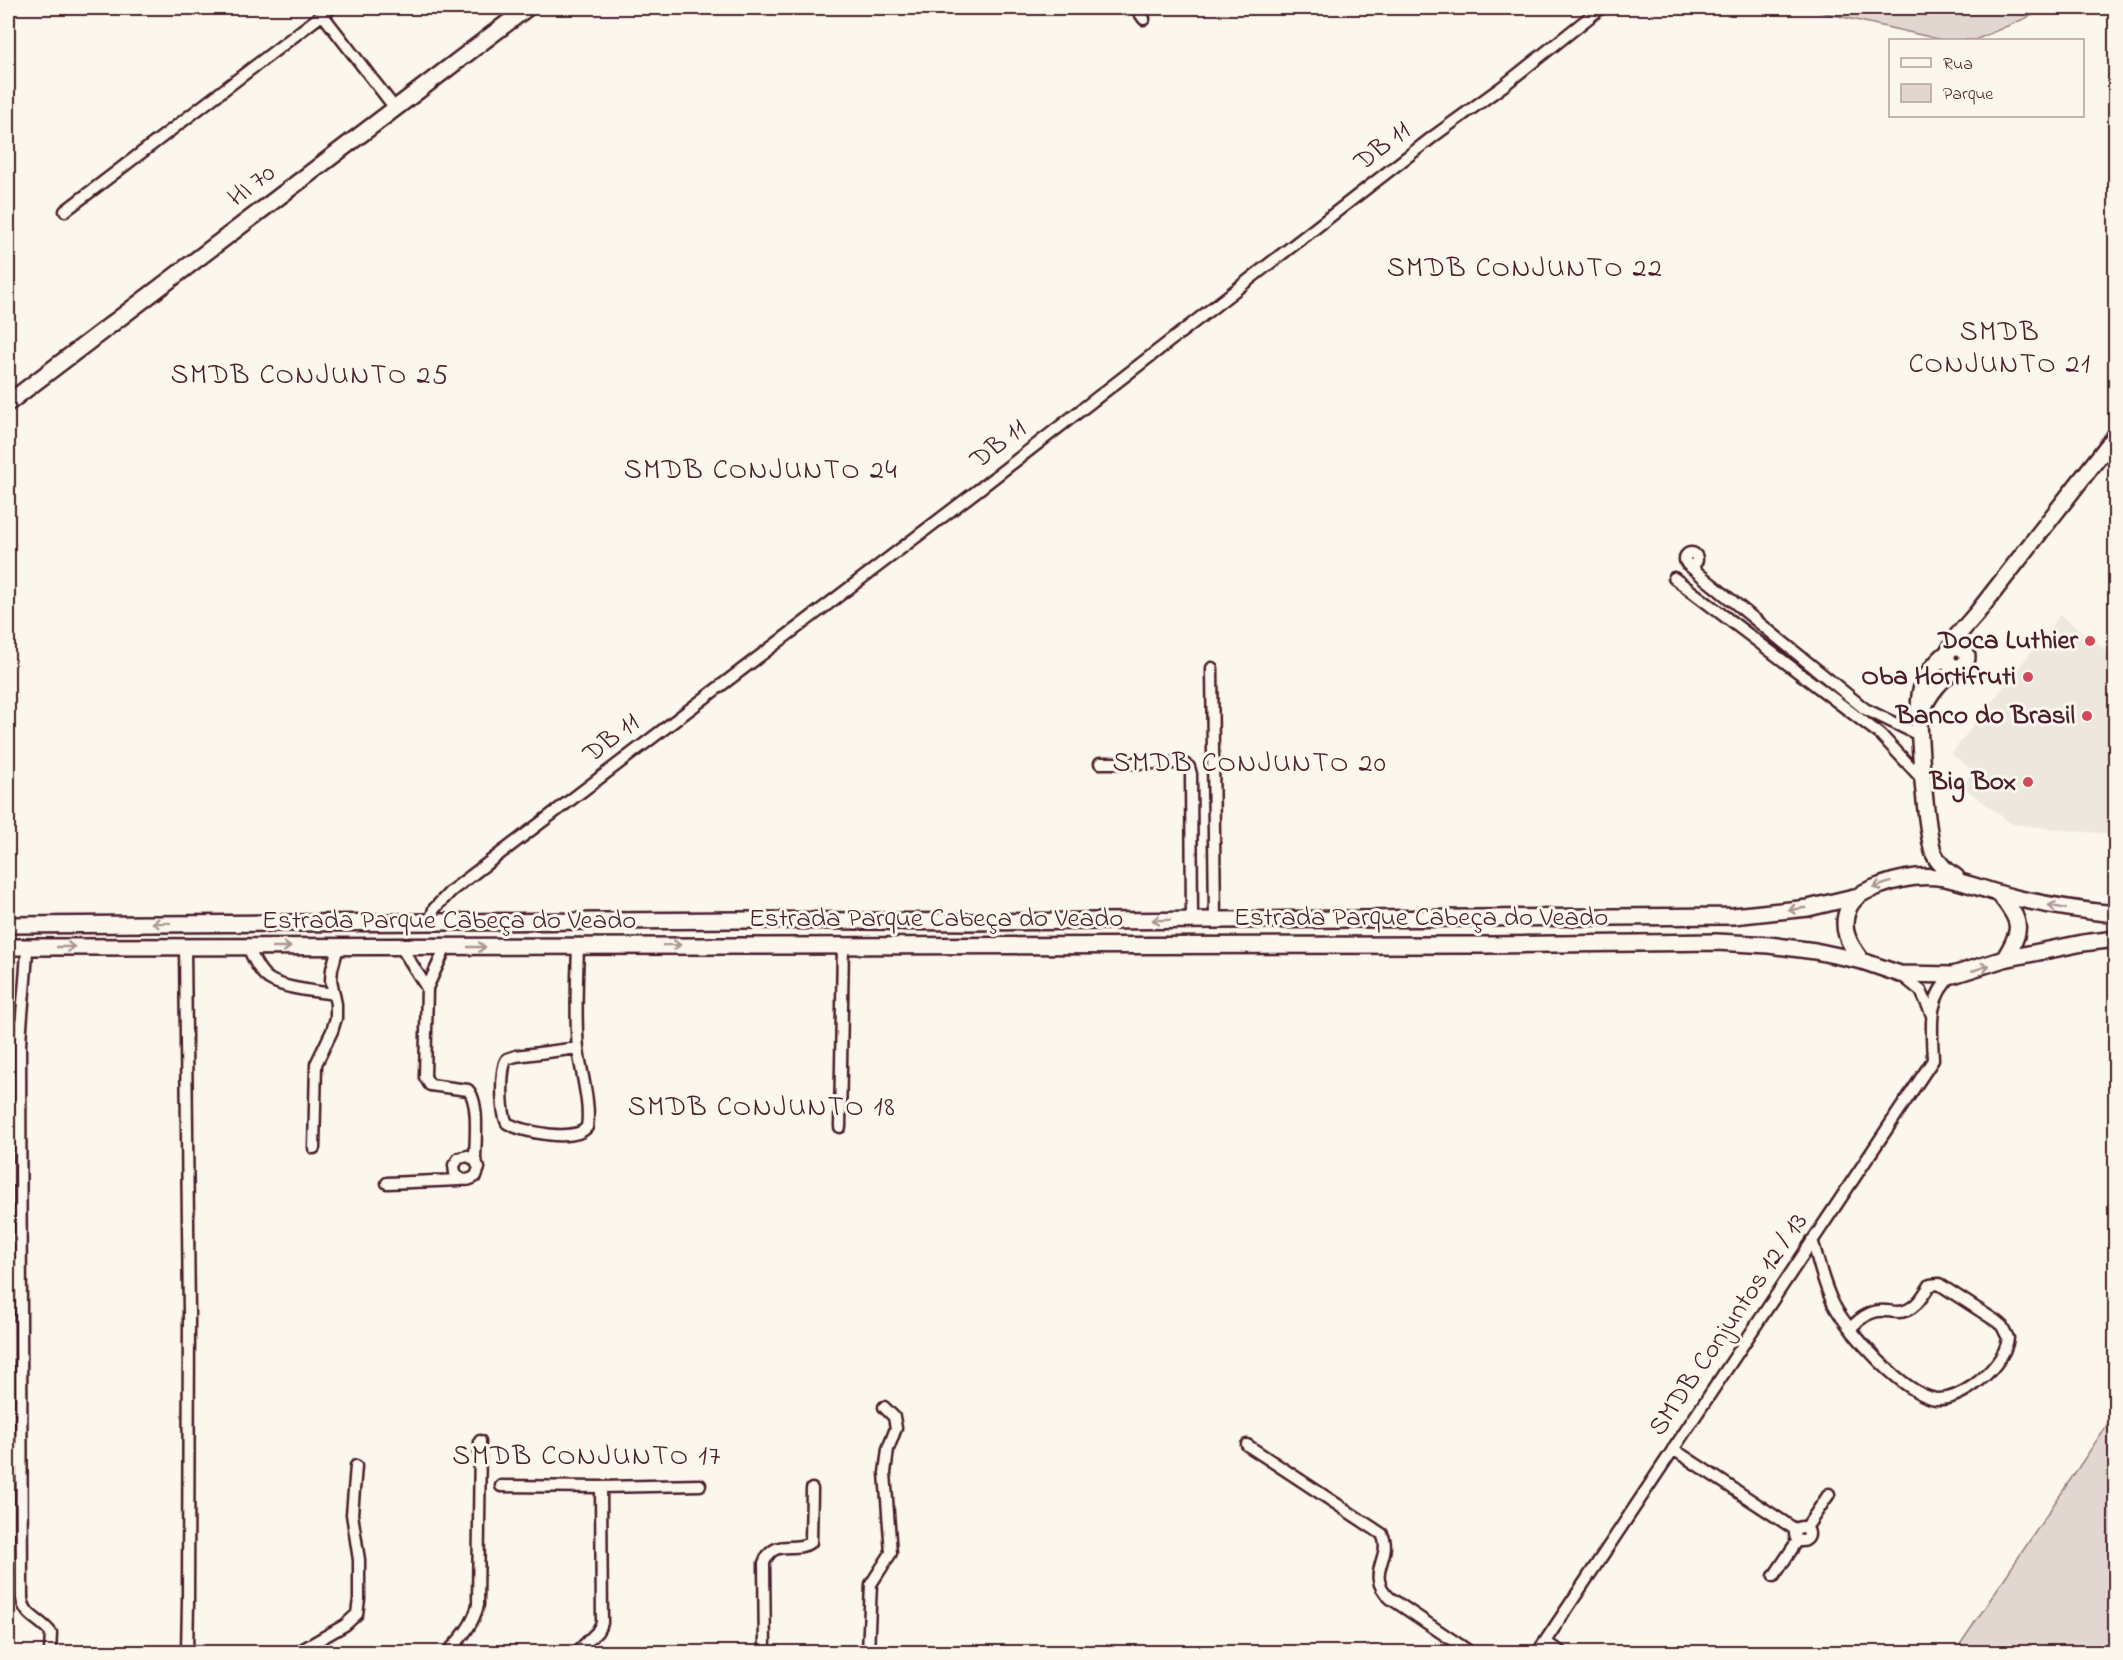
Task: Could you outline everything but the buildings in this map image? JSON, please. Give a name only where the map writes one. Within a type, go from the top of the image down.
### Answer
[{"type":"main road","name":"HI 70","points":[[8,403],[527,8]]},
{"type":"main road","points":[[1919,717],[1929,695],[1957,667],[1948,663],[1954,651],[1957,636],[2115,435]]},
{"type":"main road","points":[[1954,651],[1935,663],[1924,681],[1918,705],[1930,839],[1939,863],[1960,881]]},
{"type":"main road","points":[[1905,878],[1916,871],[1926,860],[1930,839]]},
{"type":"main road","points":[[2115,914],[2066,909],[2000,895],[1938,876],[1905,878],[1869,889],[1854,897],[1846,914],[1844,925],[1846,938],[1862,961],[1900,974],[1953,975],[2004,959],[2115,939]]},
{"type":"main road","points":[[2000,895],[2016,917],[2019,926],[2018,935],[2004,959]]},
{"type":"main road","name":"Estrada Parque Cabeça do Veado","points":[[8,924],[605,920],[966,922],[1733,916],[1808,908],[1854,897]]},
{"type":"main road","points":[[604,946],[605,920]]},
{"type":"main road","points":[[210,922],[210,947]]},
{"type":"main road","name":"Estrada Parque Cabeça do Veado","points":[[8,947],[1486,945],[1717,942],[1815,951],[1862,961]]},
{"type":"street","points":[[1136,8],[1144,19]]},
{"type":"street","name":"DB 11","points":[[430,921],[434,909],[451,891],[978,490],[1601,8]]},
{"type":"street","points":[[65,211],[326,11],[394,107]]},
{"type":"street","points":[[1701,576],[1697,557],[1692,553],[1686,555],[1687,564],[1701,576],[1865,708],[1921,736]]},
{"type":"street","points":[[1674,578],[1881,735],[1925,782]]},
{"type":"street","points":[[1212,668],[1215,919]]},
{"type":"street","points":[[1100,762],[1183,763],[1189,767],[1191,774],[1192,920]]},
{"type":"street","points":[[840,1127],[843,945]]},
{"type":"street","points":[[578,946],[576,1006],[578,1048],[588,1122],[584,1131],[571,1136],[551,1135],[507,1123],[503,1112],[503,1067],[507,1059],[578,1048]]},
{"type":"street","points":[[185,947],[189,1315],[187,1653]]},
{"type":"street","points":[[248,947],[257,965],[269,979],[333,994]]},
{"type":"street","points":[[314,1148],[316,1064],[336,1018],[331,973],[338,947]]},
{"type":"street","points":[[401,947],[427,988]]},
{"type":"street","points":[[387,1183],[469,1181],[476,1176],[479,1168],[475,1160],[475,1106],[472,1094],[462,1089],[430,1085],[425,1077],[427,988],[446,947]]},
{"type":"street","points":[[27,948],[20,1047],[22,1598],[27,1612],[45,1625],[51,1633],[50,1653]]},
{"type":"street","name":"SMDB Conjuntos 12 / 13","points":[[1900,974],[1921,991],[1932,1015]]},
{"type":"street","name":"SMDB Conjuntos 12 / 13","points":[[1538,1653],[1933,1060],[1934,1001],[1939,989],[1953,975]]},
{"type":"street","points":[[460,1180],[455,1173],[454,1165],[459,1158],[468,1156],[475,1160]]},
{"type":"street","points":[[1812,1240],[1832,1302],[1840,1317],[1850,1328],[1902,1382],[1920,1394],[1938,1399],[1966,1391],[1980,1381],[2004,1352],[2008,1338],[2002,1326],[1996,1321],[1939,1284],[1930,1285],[1911,1309],[1900,1312],[1874,1312],[1861,1318],[1850,1328]]},
{"type":"street","points":[[868,1653],[871,1584],[891,1553],[885,1473],[888,1449],[896,1428],[894,1417],[884,1407]]},
{"type":"street","points":[[448,1653],[464,1635],[474,1618],[478,1605],[480,1442]]},
{"type":"street","points":[[1247,1445],[1379,1530],[1385,1542],[1378,1576],[1380,1587],[1390,1598],[1470,1653]]},
{"type":"street","points":[[1673,1449],[1800,1533]]},
{"type":"street","points":[[298,1653],[345,1625],[357,1614],[359,1553],[352,1514],[356,1466]]},
{"type":"street","points":[[501,1486],[700,1485]]},
{"type":"street","points":[[577,1653],[597,1632],[602,1623],[601,1487]]},
{"type":"street","points":[[765,1653],[764,1563],[767,1555],[774,1549],[787,1546],[804,1547],[811,1542],[812,1489]]},
{"type":"street","points":[[1774,1576],[1800,1533],[1829,1494]]},
{"type":"street","points":[[1545,1642],[1561,1653]]},
{"type":"shaded area","points":[[2060,615],[2115,657],[2115,835],[2012,824],[1962,786],[1974,771],[1951,754]]},
{"type":"green space","points":[[1803,8],[2049,8],[1977,39],[1939,39]]},
{"type":"green space","points":[[2115,1413],[2115,1652],[1955,1652]]},
{"type":"place","name":"Doca Luthier","points":[[2090,641]]},
{"type":"place","name":"Oba Hortifruti","points":[[2028,677]]},
{"type":"place","name":"Banco do Brasil","points":[[2087,716]]},
{"type":"place","name":"Big Box","points":[[2028,782]]},
{"type":"district","name":"SMDB CONJUNTO 22","points":[[1525,269]]},
{"type":"district","name":"SMDB CONJUNTO 21","points":[[2000,349]]},
{"type":"district","name":"SMDB CONJUNTO 25","points":[[310,376]]},
{"type":"district","name":"SMDB CONJUNTO 24","points":[[761,471]]},
{"type":"district","name":"SMDB CONJUNTO 20","points":[[1250,764]]},
{"type":"district","name":"SMDB CONJUNTO 18","points":[[762,1108]]},
{"type":"district","name":"SMDB CONJUNTO 17","points":[[587,1457]]}]
